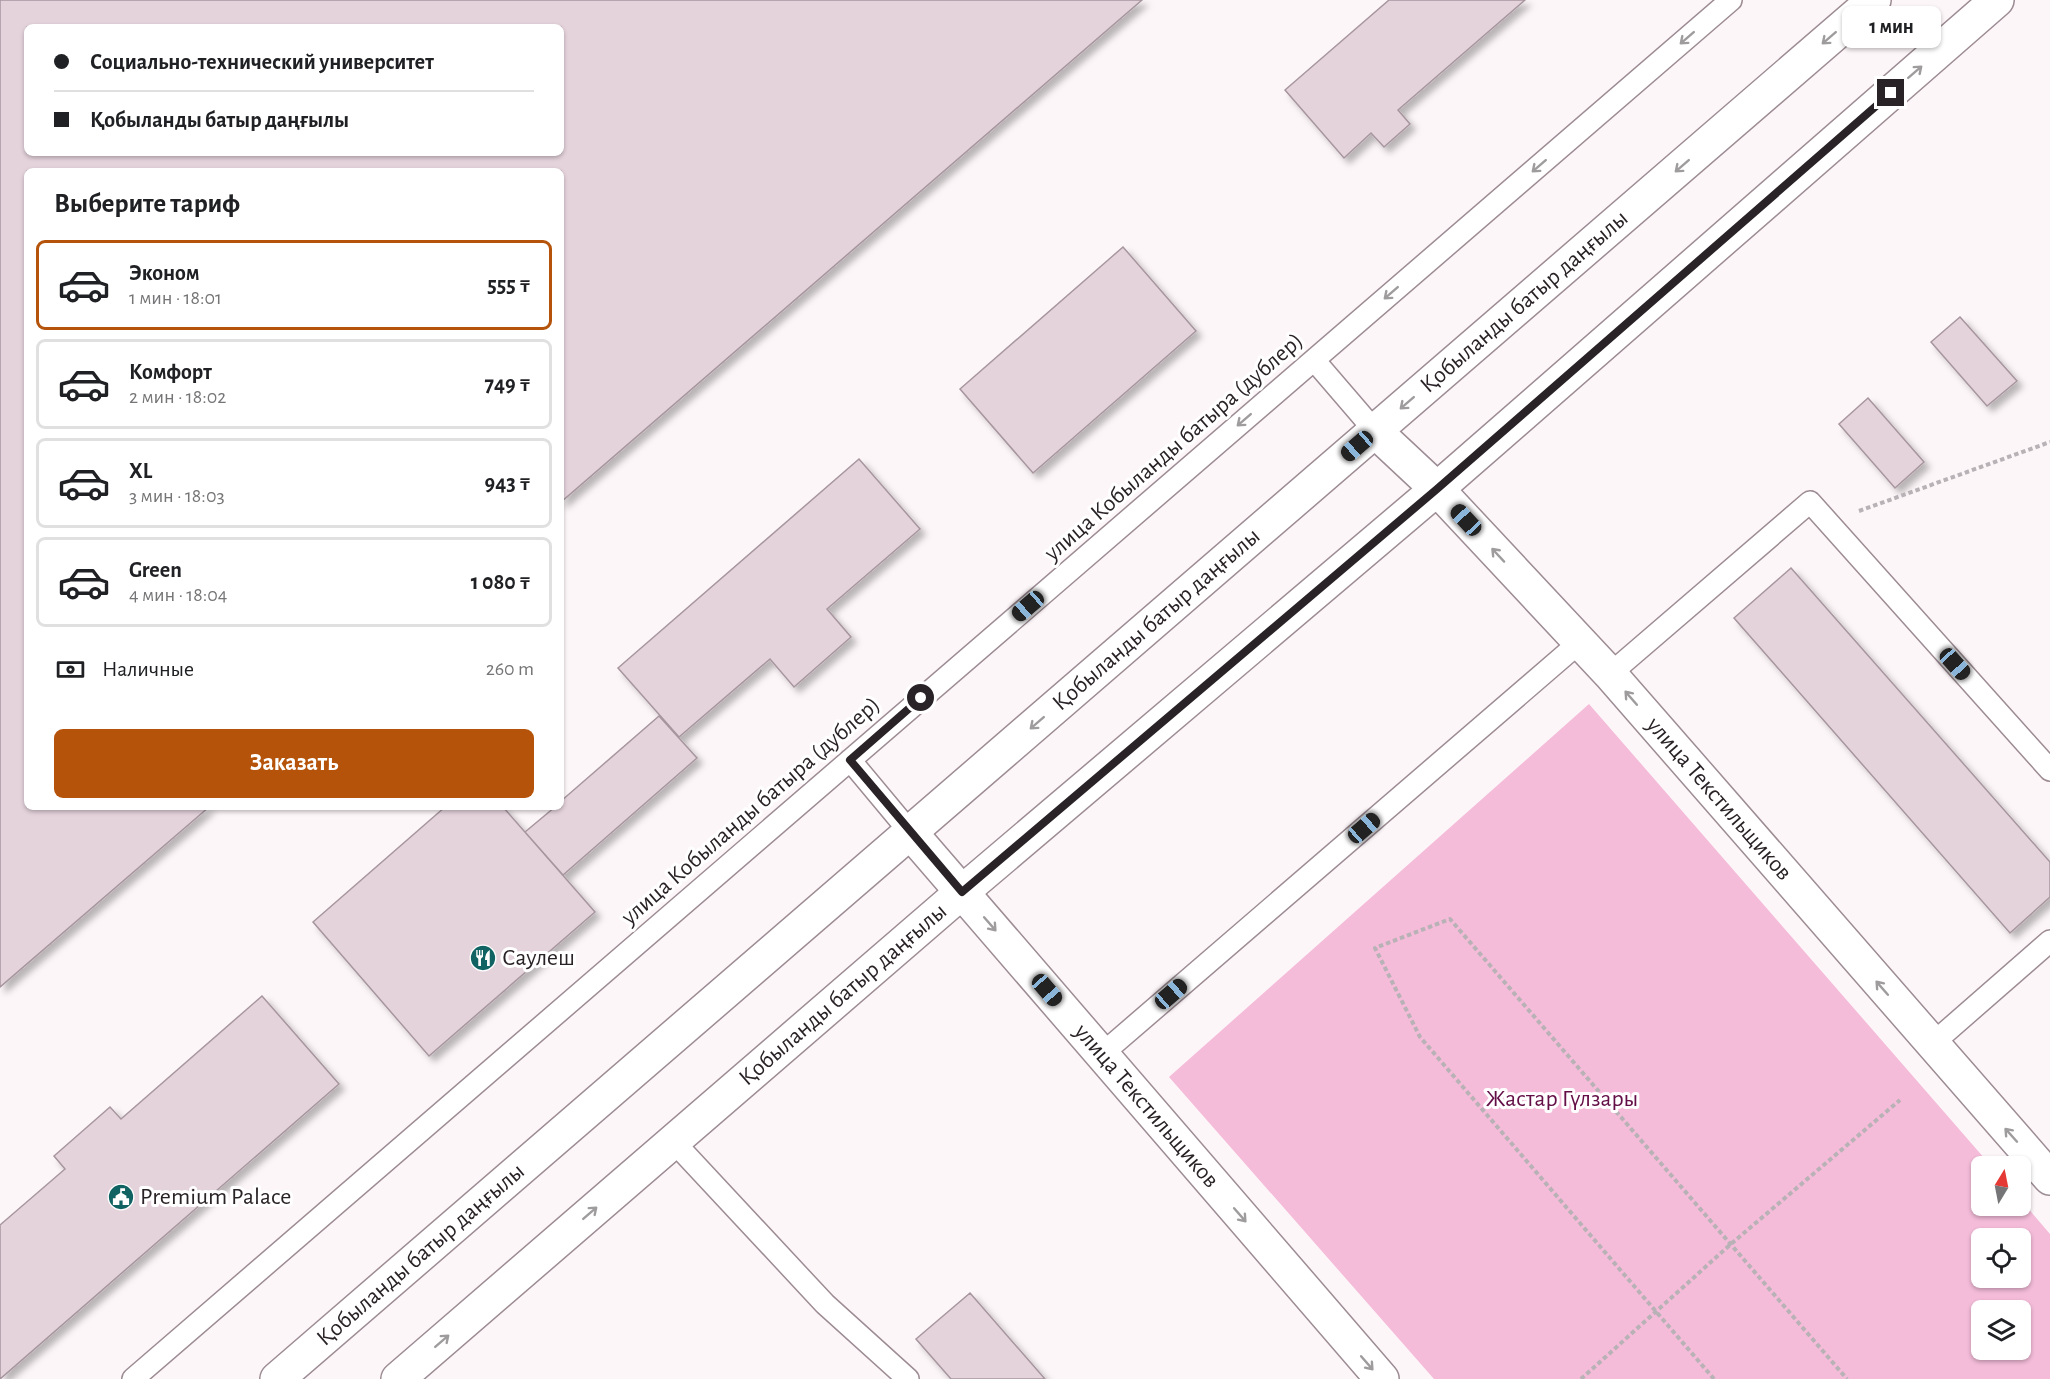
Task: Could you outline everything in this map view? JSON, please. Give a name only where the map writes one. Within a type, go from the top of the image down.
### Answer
[{"type":"street","name":"Қобыланды батыр даңғылы","points":[[277,1379],[1874,0]]},
{"type":"street","name":"Қобыланды батыр даңғылы","points":[[398,1379],[962,892],[1437,489],[1997,0]]},
{"type":"street","name":"улица Текстильщиков","points":[[1375,431],[1437,489],[1610,674],[1931,1045],[2050,1178]]},
{"type":"street","name":"улица Текстильщиков","points":[[910,832],[1382,1379]]},
{"type":"lane","name":"улица Кобыланды батыра (дублер)","points":[[133,1379],[1731,0]]},
{"type":"lane","points":[[1314,360],[1375,431]]},
{"type":"lane","points":[[1610,674],[1810,502],[2050,770]]},
{"type":"lane","points":[[1102,1054],[1580,642]]},
{"type":"lane","points":[[850,760],[910,832]]},
{"type":"lane","points":[[1931,1045],[2050,941]]},
{"type":"lane","points":[[673,1141],[825,1304],[908,1379]]},
{"type":"path","points":[[1828,522],[2050,442]]},
{"type":"path","points":[[1713,1379],[1420,1037],[1375,948],[1450,919],[1847,1379]]},
{"type":"path","points":[[1581,1379],[1731,1244],[1900,1100]]},
{"type":"green space","name":"Жастар Гүлзары","points":[[1589,704],[1982,1156],[1971,1156],[1971,1216],[2031,1216],[2031,1212],[2050,1234],[2050,1379],[1434,1379],[1169,1077]]},
{"type":"building","points":[[0,0],[1142,0],[564,499],[564,168],[24,168],[24,810],[206,810],[0,987]]},
{"type":"building","points":[[1389,0],[1525,0],[1398,110],[1410,124],[1384,147],[1371,133],[1344,158],[1285,90]]},
{"type":"building","points":[[1123,247],[1196,331],[1033,473],[960,389]]},
{"type":"building","points":[[1960,317],[2017,381],[1987,406],[1931,342]]},
{"type":"building","points":[[1868,398],[1924,462],[1895,488],[1839,424]]},
{"type":"building","points":[[859,459],[920,529],[827,609],[851,637],[794,687],[770,659],[679,737],[618,668]]},
{"type":"building","points":[[1791,568],[2050,862],[2050,897],[2010,933],[1734,618]]},
{"type":"building","points":[[659,716],[697,758],[563,875],[525,832],[551,810],[564,810],[564,798]]},
{"type":"building","points":[[442,810],[506,810],[595,912],[429,1056],[313,922]]},
{"type":"building","name":"Premium Palace","points":[[262,996],[339,1084],[0,1379],[0,1225],[65,1169],[54,1156],[110,1107],[121,1119]]},
{"type":"building","points":[[970,1293],[1045,1379],[951,1379],[916,1339]]},
{"type":"place","name":"Саулеш","points":[[483,958]]},
{"type":"place","name":"Premium Palace","points":[[121,1197]]},
{"type":"route","points":[[921,698],[850,760],[962,892],[1437,489],[1891,93]]}]
